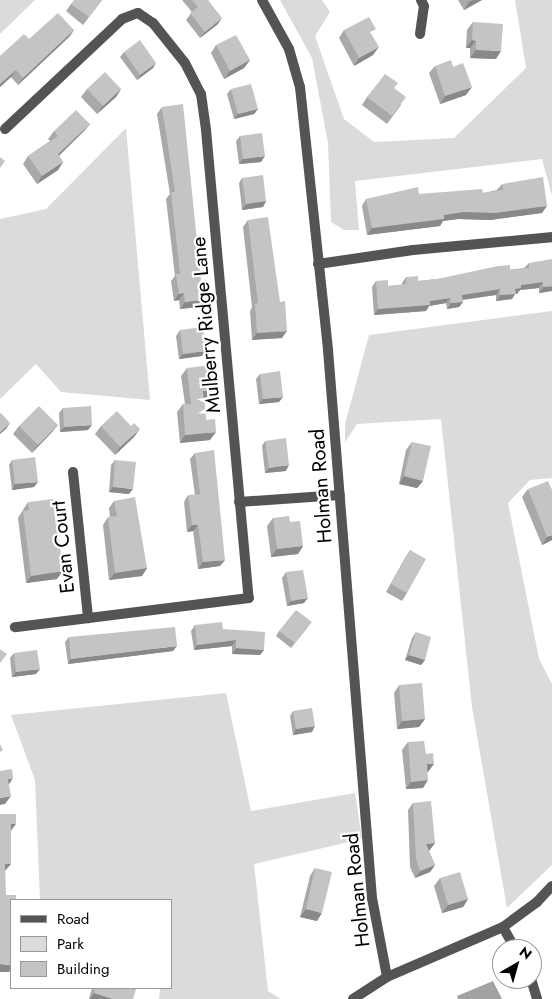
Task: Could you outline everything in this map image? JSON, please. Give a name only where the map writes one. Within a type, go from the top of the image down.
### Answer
[{"type":"street","name":"Holman Road","points":[[262,0],[289,49],[300,87],[340,495],[372,898],[387,977]]},
{"type":"street","points":[[420,34],[424,6],[421,0]]},
{"type":"street","name":"Mulberry Ridge Lane","points":[[5,129],[122,19],[138,14],[153,23],[185,63],[201,94],[206,130],[249,598],[15,626]]},
{"type":"street","points":[[318,264],[414,250],[552,237]]},
{"type":"street","name":"Evan Court","points":[[73,472],[88,618]]},
{"type":"street","points":[[239,502],[340,495]]},
{"type":"street","points":[[353,999],[387,977],[503,927],[537,902],[552,886]]},
{"type":"street","points":[[503,927],[510,939]]},
{"type":"green space","points":[[0,0],[35,0],[0,34]]},
{"type":"green space","points":[[280,0],[322,0],[330,12],[315,36],[344,119],[374,142],[454,138],[526,68],[515,0],[552,0],[552,196],[542,159],[355,181],[359,230],[344,230],[331,222],[328,143],[312,58]]},
{"type":"green space","points":[[126,128],[150,400],[61,392],[36,364],[0,399],[0,219],[46,209]]},
{"type":"green space","points":[[552,311],[552,478],[530,480],[508,503],[539,659],[552,684],[552,865],[507,908],[472,707],[441,419],[357,424],[345,442],[345,424],[369,335]]},
{"type":"green space","points":[[226,693],[251,811],[355,793],[362,839],[254,864],[268,991],[281,999],[159,999],[160,989],[172,989],[172,899],[40,899],[35,780],[11,715]]},
{"type":"shaded area","points":[[492,981],[492,989],[497,989],[502,999],[458,999],[457,996]]},
{"type":"building","points":[[74,0],[102,0],[89,17],[71,4]]},
{"type":"building","points":[[192,0],[208,0],[222,18],[205,32],[190,13],[198,7]]},
{"type":"building","points":[[58,13],[74,30],[23,78],[16,70],[0,84],[0,56],[24,34],[29,39]]},
{"type":"building","points":[[369,17],[376,29],[370,32],[379,47],[359,58],[344,30]]},
{"type":"building","points":[[473,22],[503,24],[501,51],[476,50],[476,41],[472,40]]},
{"type":"building","points":[[236,35],[250,60],[230,71],[216,45]]},
{"type":"building","points":[[140,40],[156,63],[140,75],[124,52]]},
{"type":"building","points":[[451,60],[453,67],[463,63],[472,87],[445,96],[435,66]]},
{"type":"building","points":[[105,72],[121,89],[103,106],[87,89]]},
{"type":"building","points":[[385,74],[398,83],[394,88],[406,97],[392,116],[367,97]]},
{"type":"building","points":[[251,84],[258,109],[238,114],[231,89]]},
{"type":"building","points":[[183,104],[203,300],[185,302],[184,293],[179,294],[176,274],[180,274],[171,192],[175,192],[162,107]]},
{"type":"building","points":[[76,110],[90,124],[58,154],[63,162],[42,176],[28,156],[58,136],[54,131]]},
{"type":"building","points":[[262,133],[265,156],[243,159],[240,136]]},
{"type":"building","points":[[0,157],[5,161],[0,168]]},
{"type":"building","points":[[263,175],[266,201],[246,204],[242,178]]},
{"type":"building","points":[[543,177],[547,206],[495,213],[463,212],[444,215],[444,219],[372,228],[366,199],[418,187],[419,194],[482,189],[483,193],[503,190],[502,184]]},
{"type":"building","points":[[268,217],[280,302],[285,301],[287,331],[257,333],[255,304],[258,303],[248,220]]},
{"type":"building","points":[[552,259],[552,286],[543,287],[543,282],[521,285],[521,288],[515,289],[516,294],[500,295],[500,289],[462,295],[463,302],[451,303],[450,298],[430,301],[430,305],[378,309],[376,281],[388,280],[388,286],[406,284],[406,277],[418,276],[418,281],[437,279],[498,266],[510,265],[510,270],[529,268],[529,263]]},
{"type":"building","points":[[203,327],[206,351],[183,354],[180,330]]},
{"type":"building","points":[[211,365],[214,389],[203,391],[206,420],[215,419],[216,432],[185,435],[183,404],[191,404],[187,368]]},
{"type":"building","points":[[280,371],[283,397],[263,399],[260,374]]},
{"type":"building","points":[[39,406],[58,425],[38,445],[19,426]]},
{"type":"building","points":[[91,406],[92,425],[64,427],[63,408]]},
{"type":"building","points":[[117,411],[131,426],[134,423],[140,429],[120,447],[101,426]]},
{"type":"building","points":[[0,413],[10,423],[0,432]]},
{"type":"building","points":[[286,438],[289,465],[269,468],[265,441]]},
{"type":"building","points":[[412,442],[431,446],[423,481],[404,476]]},
{"type":"building","points":[[214,450],[225,560],[203,562],[198,525],[192,525],[188,495],[200,494],[195,453]]},
{"type":"building","points":[[35,457],[38,482],[15,484],[12,460]]},
{"type":"building","points":[[115,460],[136,462],[133,489],[113,487]]},
{"type":"building","points":[[548,481],[552,490],[552,535],[547,537],[528,489]]},
{"type":"building","points":[[135,497],[147,568],[115,573],[108,517],[117,516],[114,501]]},
{"type":"building","points":[[54,499],[63,571],[31,576],[23,511],[29,510],[28,502]]},
{"type":"building","points":[[289,516],[290,522],[300,521],[303,546],[277,549],[273,518]]},
{"type":"building","points":[[410,550],[426,559],[407,593],[391,584]]},
{"type":"building","points":[[303,570],[308,598],[291,601],[286,572]]},
{"type":"building","points":[[296,610],[312,622],[295,643],[279,631]]},
{"type":"building","points":[[222,622],[223,629],[265,632],[264,650],[236,648],[236,640],[197,645],[195,625]]},
{"type":"building","points":[[175,627],[177,646],[71,659],[69,637]]},
{"type":"building","points":[[416,632],[431,637],[425,660],[409,655]]},
{"type":"building","points":[[0,649],[7,654],[0,663]]},
{"type":"building","points":[[37,650],[40,669],[16,672],[14,653]]},
{"type":"building","points":[[422,683],[425,719],[402,721],[399,685]]},
{"type":"building","points":[[312,708],[315,726],[296,729],[293,711]]},
{"type":"building","points":[[424,741],[426,754],[433,753],[434,764],[427,764],[428,780],[411,782],[408,742]]},
{"type":"building","points":[[12,769],[13,778],[8,779],[11,796],[0,798],[0,771]]},
{"type":"building","points":[[431,801],[435,843],[426,844],[435,865],[420,871],[416,859],[413,803]]},
{"type":"building","points":[[0,814],[16,814],[16,824],[11,824],[11,864],[5,864],[6,895],[16,895],[16,899],[10,899],[10,965],[0,964]]},
{"type":"building","points":[[315,868],[332,872],[322,913],[306,909]]},
{"type":"building","points":[[460,872],[468,899],[448,905],[440,878]]},
{"type":"building","points":[[95,989],[136,989],[133,999],[113,999],[94,993]]}]
